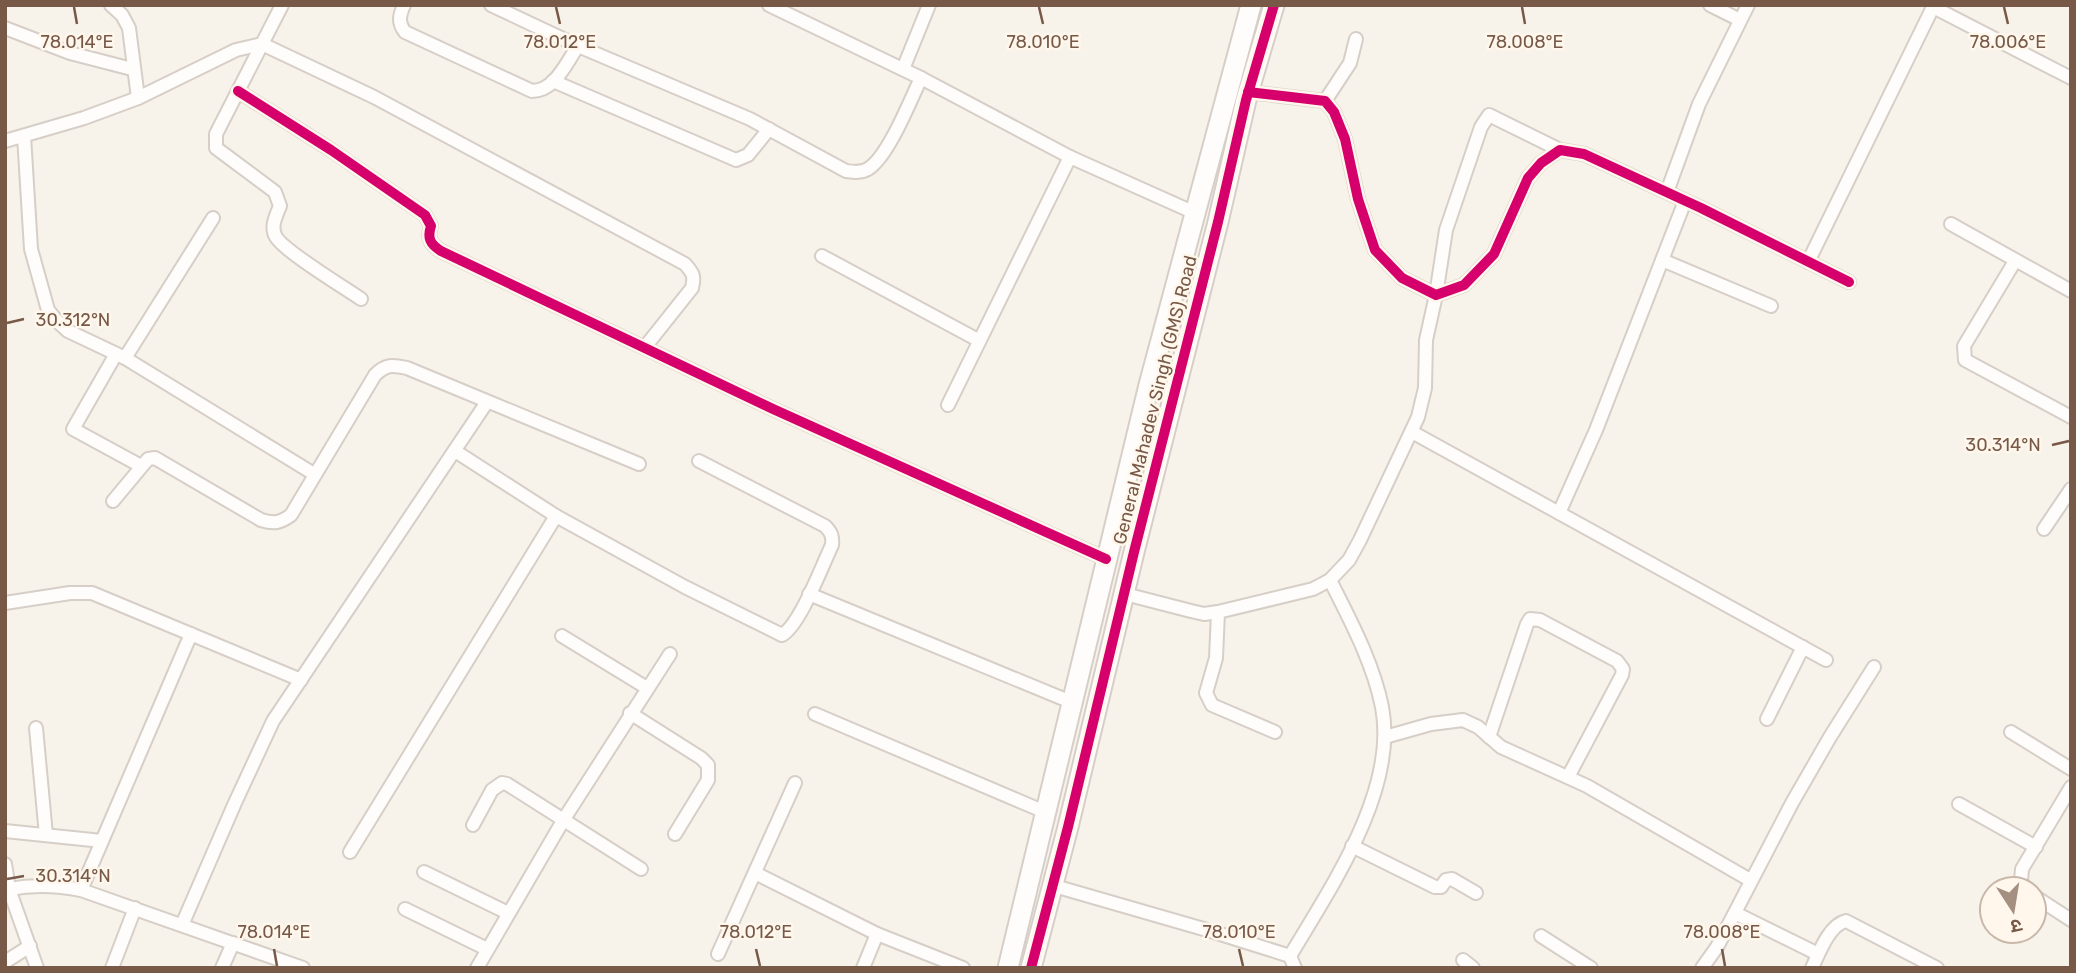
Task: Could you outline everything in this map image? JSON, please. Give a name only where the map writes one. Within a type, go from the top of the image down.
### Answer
[{"type":"street","points":[[111,5],[122,15],[129,28],[132,69],[138,98]]},
{"type":"street","points":[[282,5],[216,134],[216,148],[275,192],[280,206],[273,225],[283,245],[361,299]]},
{"type":"street","points":[[404,5],[399,17],[400,26],[405,32],[532,91],[542,91],[553,81],[578,46]]},
{"type":"street","points":[[491,5],[578,46],[750,119],[846,171],[860,172],[869,169],[882,156],[921,78]]},
{"type":"street","points":[[769,5],[921,78],[1070,157],[1195,214]]},
{"type":"street","points":[[796,18],[801,5]]},
{"type":"street","points":[[903,69],[929,5]]},
{"type":"street","points":[[1008,968],[1149,385],[1251,5]]},
{"type":"street","name":"General Mahadev Singh (GMS) Road","points":[[1031,968],[1219,222],[1248,92],[1274,5]]},
{"type":"street","points":[[1710,5],[1741,20]]},
{"type":"street","points":[[1667,192],[1699,104],[1748,5]]},
{"type":"street","points":[[1808,262],[1933,6],[2071,79]]},
{"type":"street","points":[[5,28],[70,53],[132,69]]},
{"type":"street","points":[[1325,102],[1350,63],[1356,39]]},
{"type":"street","points":[[5,141],[138,98],[236,50],[262,44],[374,97],[685,264],[695,278],[692,288],[645,347]]},
{"type":"street","points":[[553,81],[736,160],[748,155],[769,129]]},
{"type":"street","points":[[238,91],[331,150],[425,215],[431,226],[430,240],[441,251],[773,409],[1106,559]]},
{"type":"street","points":[[1248,92],[1325,102],[1334,112],[1345,139],[1358,199],[1375,250],[1402,278],[1436,295],[1464,285],[1494,254],[1528,178],[1541,163],[1560,150]]},
{"type":"street","points":[[1125,594],[1204,614],[1218,612],[1313,589],[1329,580],[1349,560],[1412,432],[1425,388],[1426,340],[1446,230],[1481,127],[1489,115],[1560,150],[1584,154],[1667,192],[1849,282]]},
{"type":"street","points":[[24,136],[31,249],[48,310],[68,331],[120,356],[314,474]]},
{"type":"street","points":[[948,405],[1070,157]]},
{"type":"street","points":[[1559,513],[1596,430],[1685,201]]},
{"type":"street","points":[[141,466],[73,429],[213,218]]},
{"type":"street","points":[[1951,224],[2071,291]]},
{"type":"street","points":[[822,256],[978,340]]},
{"type":"street","points":[[1662,260],[1771,306]]},
{"type":"street","points":[[2015,261],[1964,346],[1965,360],[2071,417]]},
{"type":"street","points":[[113,500],[141,466],[155,458],[261,520],[272,524],[281,523],[291,515],[374,375],[382,367],[392,365],[407,368],[639,464]]},
{"type":"street","points":[[182,925],[273,721],[487,402]]},
{"type":"street","points":[[1412,432],[1826,660]]},
{"type":"street","points":[[455,451],[556,516],[782,635],[789,631],[832,545],[830,531],[698,461]]},
{"type":"street","points":[[2044,529],[2071,489]]},
{"type":"street","points":[[350,852],[556,516]]},
{"type":"street","points":[[1051,885],[1214,932],[1293,962],[1352,846],[1379,781],[1385,737],[1382,706],[1368,661],[1329,580]]},
{"type":"street","points":[[5,603],[70,593],[92,593],[301,680]]},
{"type":"street","points":[[809,594],[1071,702]]},
{"type":"street","points":[[1218,612],[1216,658],[1207,687],[1208,699],[1212,705],[1275,732]]},
{"type":"street","points":[[1489,737],[1527,624],[1530,619],[1540,620],[1617,661],[1623,669],[1568,777]]},
{"type":"street","points":[[81,890],[191,634]]},
{"type":"street","points":[[562,636],[647,688]]},
{"type":"street","points":[[1767,719],[1803,648]]},
{"type":"street","points":[[477,968],[564,819],[670,654]]},
{"type":"street","points":[[1702,968],[1717,947],[1830,737],[1874,667]]},
{"type":"street","points":[[631,713],[708,765],[708,780],[675,834]]},
{"type":"street","points":[[815,714],[1045,812]]},
{"type":"street","points":[[1385,737],[1451,720],[1471,723],[1513,754],[1568,777],[1751,880]]},
{"type":"street","points":[[36,728],[46,835]]},
{"type":"street","points":[[2011,732],[2071,769]]},
{"type":"street","points":[[473,825],[492,790],[502,783],[508,784],[640,869]]},
{"type":"street","points":[[718,954],[795,783]]},
{"type":"street","points":[[2020,875],[2071,788]]},
{"type":"street","points":[[1958,804],[2036,847]]},
{"type":"street","points":[[5,831],[102,841]]},
{"type":"street","points":[[1352,846],[1435,887],[1441,887],[1447,880],[1452,879],[1476,893]]},
{"type":"street","points":[[5,864],[9,889],[37,968]]},
{"type":"street","points":[[424,872],[508,913]]},
{"type":"street","points":[[755,873],[877,934],[963,968]]},
{"type":"street","points":[[9,889],[33,884],[81,890],[303,968]]},
{"type":"street","points":[[2048,905],[2071,920]]},
{"type":"street","points":[[112,968],[135,908]]},
{"type":"street","points":[[405,909],[487,949]]},
{"type":"street","points":[[1735,913],[1818,954]]},
{"type":"street","points":[[1812,968],[1834,928],[1846,921],[1937,968]]},
{"type":"street","points":[[863,968],[877,934]]},
{"type":"street","points":[[1541,936],[1591,968]]},
{"type":"street","points":[[222,968],[233,943]]},
{"type":"street","points":[[5,962],[30,946]]},
{"type":"cycle path","points":[[1031,968],[1218,222],[1246,100],[1274,5]]},
{"type":"cycle path","points":[[238,91],[331,150],[425,215],[431,226],[430,240],[441,251],[773,409],[1106,559]]},
{"type":"cycle path","points":[[1248,92],[1325,101],[1334,112],[1345,139],[1358,199],[1375,250],[1402,278],[1436,295],[1464,285],[1494,254],[1528,178],[1541,163],[1560,150],[1584,154],[1701,208],[1849,282]]}]
